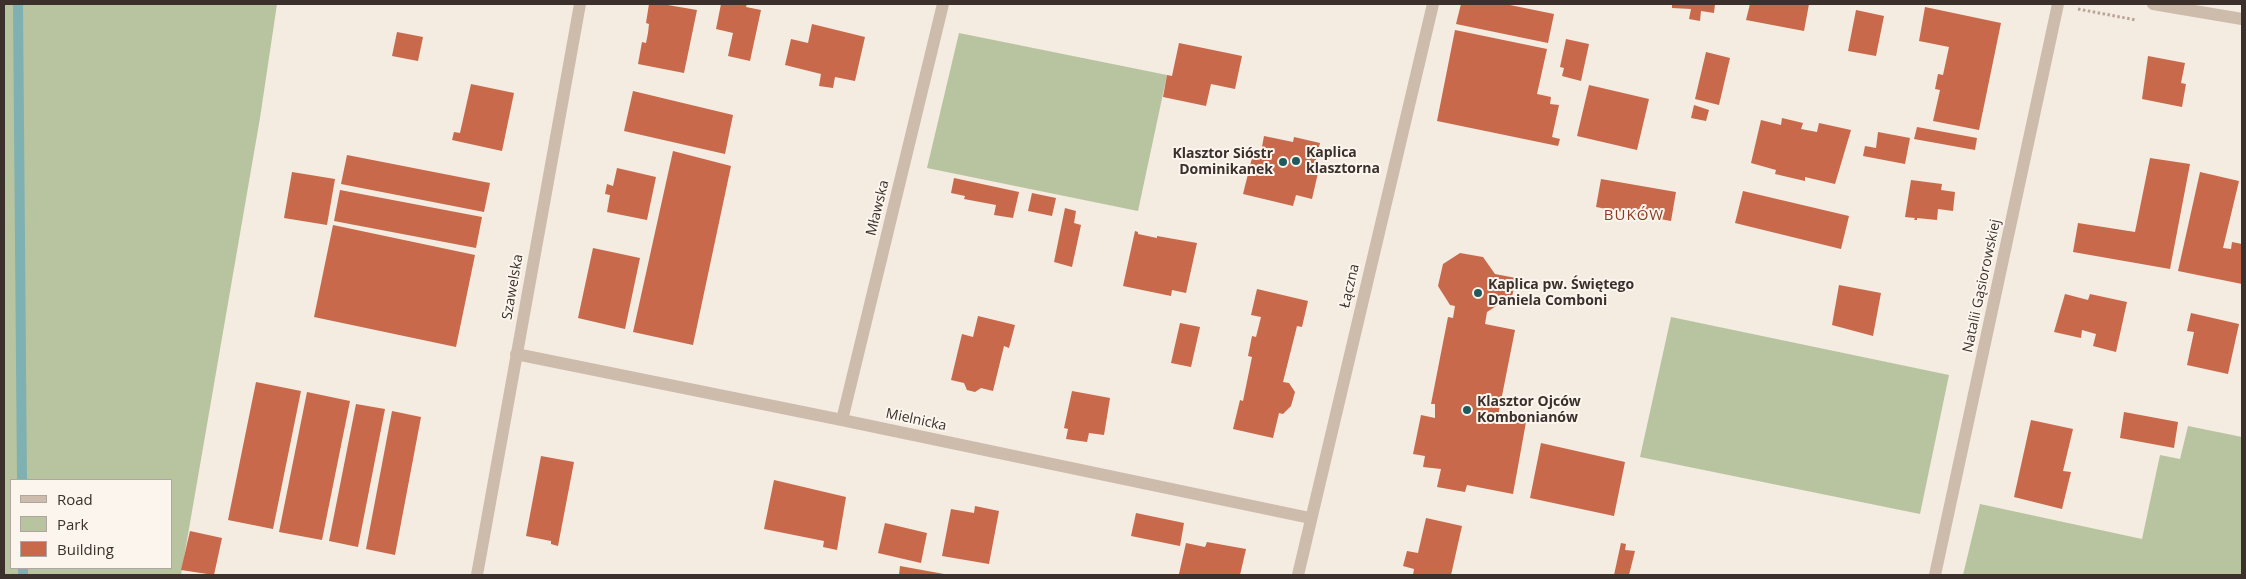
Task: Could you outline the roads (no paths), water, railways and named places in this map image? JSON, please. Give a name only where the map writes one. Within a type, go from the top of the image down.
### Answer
[{"type":"street","name":"Szawelska","points":[[477,575],[580,4]]},
{"type":"street","name":"Mławska","points":[[842,420],[944,4]]},
{"type":"street","name":"Łączna","points":[[1298,575],[1433,4]]},
{"type":"street","name":"Natalii Gąsiorowskiej","points":[[1935,575],[2058,4]]},
{"type":"street","points":[[2153,4],[2242,20]]},
{"type":"street","name":"Mielnicka","points":[[516,354],[1310,518]]},
{"type":"waterway","points":[[18,4],[22,479]]},
{"type":"waterway","points":[[23,569],[23,575]]},
{"type":"place","name":"Kaplica klasztorna","points":[[1296,161]]},
{"type":"place","name":"Klasztor Sióstr Dominikanek","points":[[1283,162]]},
{"type":"place","name":"Kaplica pw. Świętego Daniela Comboni","points":[[1478,293]]},
{"type":"place","name":"Klasztor Ojców Kombonianów","points":[[1467,410]]},
{"type":"district","name":"BUKÓW","points":[[1634,216]]}]
